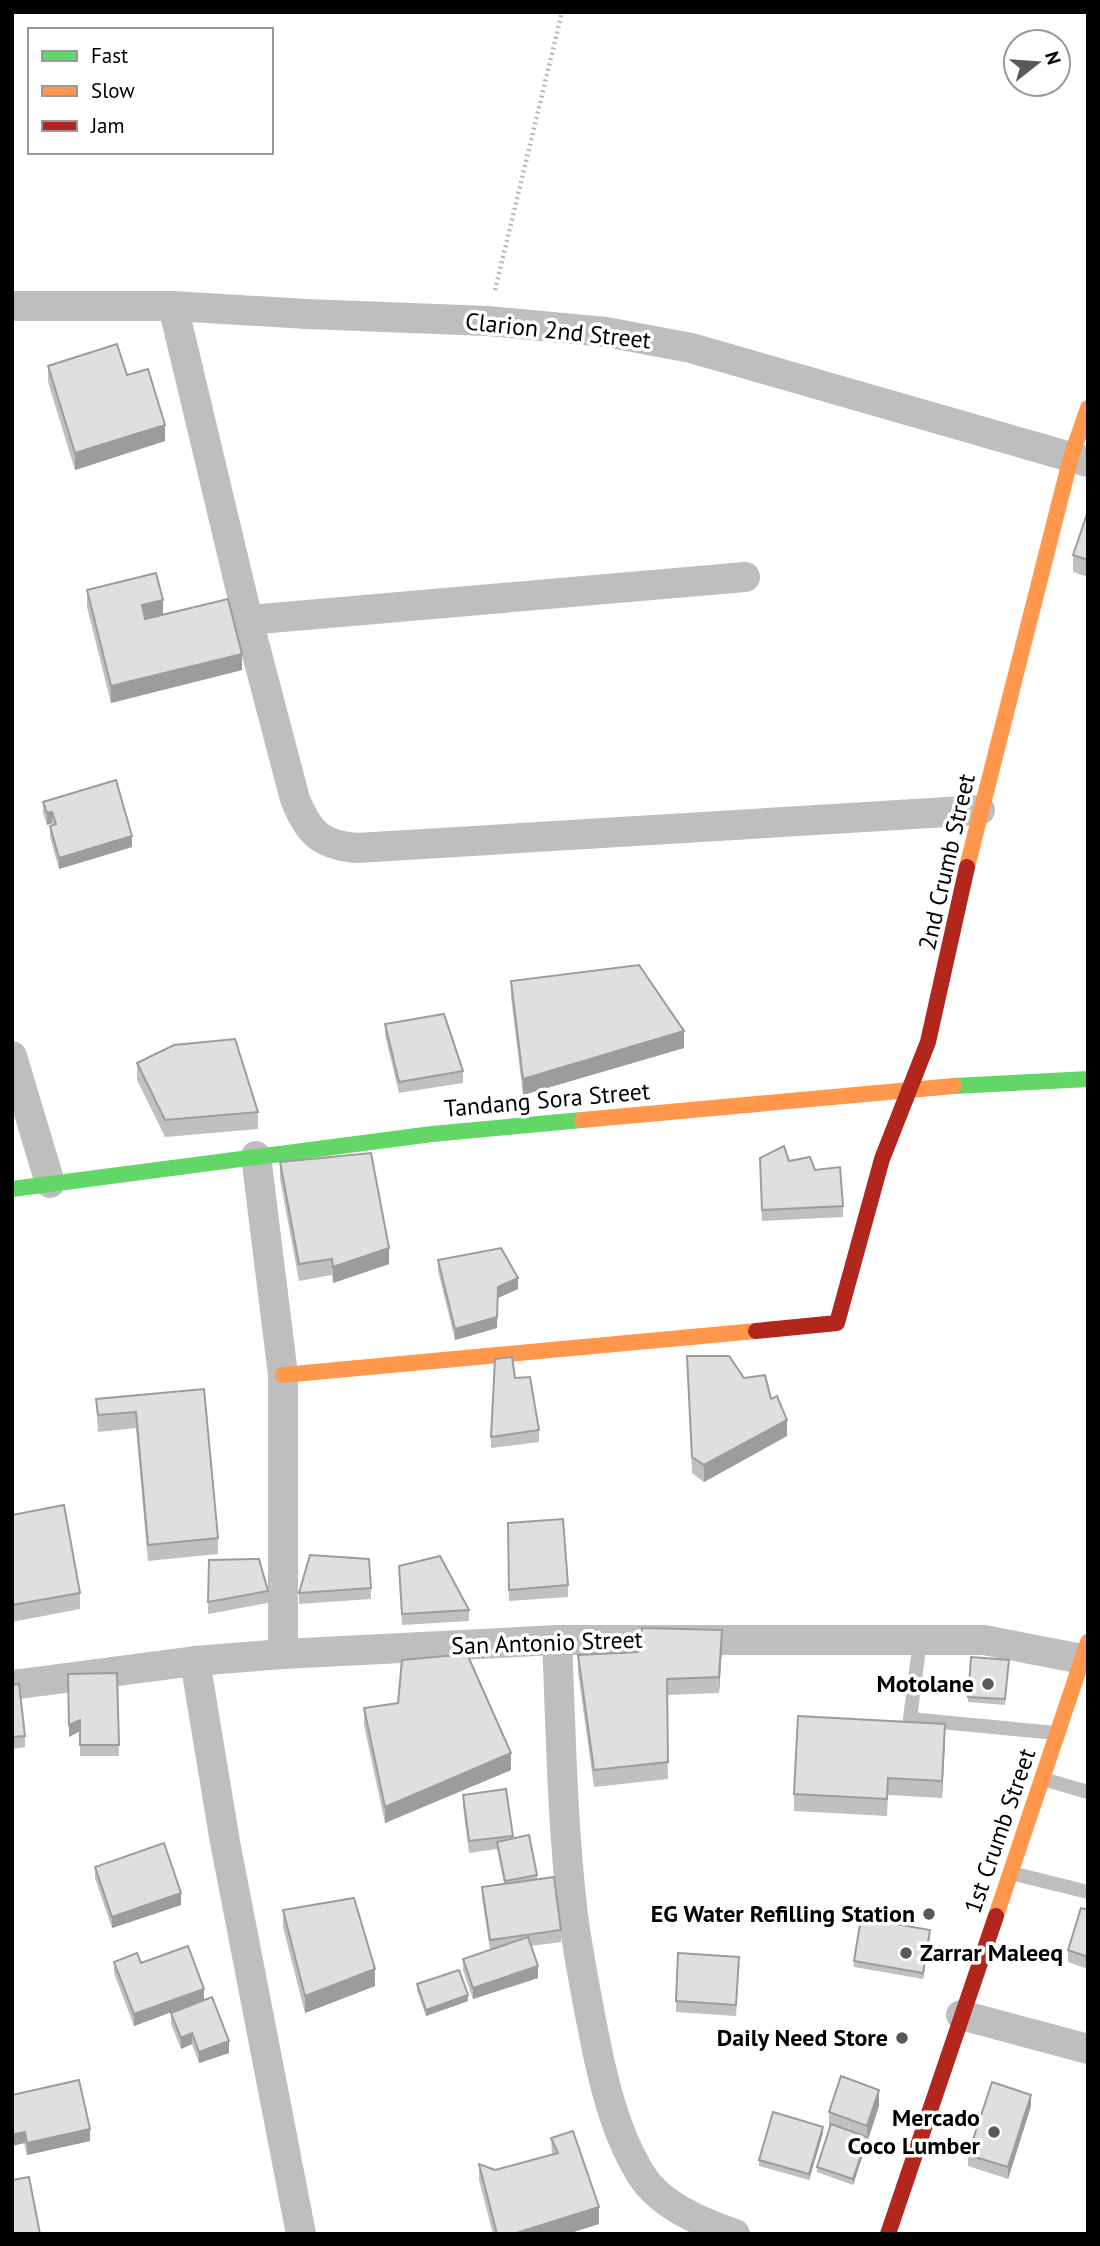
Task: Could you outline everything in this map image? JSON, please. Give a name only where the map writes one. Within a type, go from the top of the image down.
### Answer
[{"type":"street","name":"Clarion 2nd Street","points":[[12,306],[173,306],[488,321],[606,332],[691,348],[1079,459]]},
{"type":"street","points":[[173,306],[248,620],[295,799],[304,822],[313,834],[342,847],[981,810]]},
{"type":"street","name":"2nd Crumb Street","points":[[283,1375],[837,1323],[891,1131],[928,1042],[981,810],[1079,459],[1088,408]]},
{"type":"street","points":[[248,620],[745,577]]},
{"type":"street","points":[[12,1056],[50,1183]]},
{"type":"street","name":"Tandang Sora Street","points":[[12,1189],[432,1134],[911,1088],[1088,1079]]},
{"type":"street","points":[[256,1156],[283,1375],[283,1654]]},
{"type":"street","points":[[557,1640],[566,1834],[573,1916],[603,2077],[621,2131],[643,2178],[674,2208],[713,2227],[735,2234]]},
{"type":"street","name":"San Antonio Street","points":[[12,1685],[195,1661],[557,1640],[984,1640],[1085,1651]]},
{"type":"street","name":"1st Crumb Street","points":[[888,2234],[1085,1651]]},
{"type":"street","points":[[195,1661],[225,1842],[301,2234]]},
{"type":"street","points":[[961,2015],[1088,2049]]},
{"type":"lane","points":[[920,1640],[910,1719],[1057,1733]]},
{"type":"lane","points":[[1042,1778],[1088,1792]]},
{"type":"lane","points":[[1010,1873],[1088,1892]]},
{"type":"path","points":[[488,321],[562,12]]},
{"type":"building","points":[[117,344],[127,375],[148,369],[165,425],[75,453],[48,366]]},
{"type":"building","points":[[1088,511],[1088,560],[1073,555]]},
{"type":"building","points":[[156,573],[163,600],[142,605],[145,619],[228,599],[242,654],[111,686],[87,590]]},
{"type":"building","points":[[116,780],[132,836],[59,858],[50,826],[56,824],[52,812],[47,813],[43,802]]},
{"type":"building","points":[[639,965],[684,1031],[523,1079],[511,981]]},
{"type":"building","points":[[444,1014],[463,1071],[399,1082],[385,1024]]},
{"type":"building","points":[[235,1039],[258,1112],[165,1120],[137,1063],[174,1045]]},
{"type":"building","points":[[784,1146],[789,1161],[810,1157],[815,1170],[840,1167],[843,1206],[762,1210],[760,1158]]},
{"type":"building","points":[[371,1153],[389,1248],[333,1267],[332,1259],[299,1264],[280,1162]]},
{"type":"building","points":[[501,1248],[518,1278],[498,1287],[497,1317],[455,1329],[438,1260]]},
{"type":"building","points":[[687,1356],[729,1356],[744,1378],[765,1375],[771,1399],[777,1396],[787,1420],[704,1465],[692,1457]]},
{"type":"building","points":[[512,1357],[515,1378],[530,1377],[539,1430],[491,1437],[495,1359]]},
{"type":"building","points":[[204,1389],[218,1538],[148,1545],[136,1412],[98,1415],[96,1399]]},
{"type":"building","points":[[64,1505],[80,1593],[12,1605],[12,1515]]},
{"type":"building","points":[[563,1519],[568,1585],[509,1590],[508,1523]]},
{"type":"building","points":[[310,1555],[369,1559],[371,1588],[299,1593]]},
{"type":"building","points":[[440,1556],[469,1610],[402,1614],[399,1566]]},
{"type":"building","points":[[259,1559],[268,1591],[208,1602],[209,1560]]},
{"type":"building","points":[[642,1628],[722,1630],[719,1677],[667,1679],[668,1762],[594,1770],[578,1655],[638,1652]]},
{"type":"building","points":[[467,1654],[511,1753],[385,1807],[364,1708],[398,1703],[402,1660]]},
{"type":"building","name":"Motolane","points":[[971,1657],[1009,1660],[1005,1699],[968,1697]]},
{"type":"building","points":[[117,1673],[119,1745],[80,1745],[80,1720],[69,1725],[68,1674]]},
{"type":"building","points":[[19,1684],[25,1736],[12,1737],[12,1685]]},
{"type":"building","points":[[798,1716],[945,1724],[942,1781],[888,1778],[887,1799],[794,1794]]},
{"type":"building","points":[[506,1789],[513,1836],[469,1841],[463,1795]]},
{"type":"building","points":[[529,1835],[537,1875],[505,1881],[497,1842]]},
{"type":"building","points":[[164,1843],[181,1893],[112,1917],[95,1867]]},
{"type":"building","points":[[554,1877],[561,1930],[490,1940],[482,1887]]},
{"type":"building","points":[[354,1898],[375,1969],[305,1996],[283,1910]]},
{"type":"building","points":[[1081,1908],[1088,1910],[1088,1957],[1068,1950]]},
{"type":"building","points":[[861,1918],[930,1930],[923,1973],[854,1961]]},
{"type":"building","points":[[528,1937],[538,1966],[473,1988],[463,1959]]},
{"type":"building","points":[[188,1946],[204,1989],[134,2014],[114,1962],[137,1953],[141,1963]]},
{"type":"building","points":[[678,1953],[739,1957],[736,2005],[676,2001]]},
{"type":"building","points":[[459,1970],[468,1995],[426,2010],[417,1984]]},
{"type":"building","points":[[212,1997],[229,2041],[199,2052],[192,2033],[181,2038],[171,2013]]},
{"type":"building","points":[[841,2076],[879,2090],[867,2126],[829,2112]]},
{"type":"building","points":[[79,2080],[90,2129],[27,2143],[25,2132],[12,2135],[12,2095]]},
{"type":"building","points":[[992,2082],[1031,2095],[1008,2167],[968,2155]]},
{"type":"building","points":[[773,2112],[823,2127],[809,2174],[759,2160]]},
{"type":"building","points":[[831,2124],[867,2137],[853,2179],[817,2167]]},
{"type":"building","points":[[573,2131],[599,2207],[513,2234],[497,2234],[479,2164],[495,2170],[558,2153],[551,2138]]},
{"type":"building","points":[[29,2177],[40,2234],[12,2234],[12,2180]]},
{"type":"traffic: fast","points":[[954,1086],[1088,1079]]},
{"type":"traffic: fast","points":[[12,1189],[432,1134],[582,1120]]},
{"type":"traffic: slow","points":[[967,867],[1071,457],[1088,408]]},
{"type":"traffic: slow","points":[[582,1120],[954,1086]]},
{"type":"traffic: slow","points":[[283,1375],[756,1331]]},
{"type":"traffic: slow","points":[[996,1916],[1088,1642]]},
{"type":"traffic: jam","points":[[756,1331],[837,1323],[882,1159],[928,1042],[967,867]]},
{"type":"traffic: jam","points":[[888,2234],[996,1916]]},
{"type":"place","name":"Motolane","points":[[988,1684]]},
{"type":"place","name":"EG Water Refilling Station","points":[[929,1914]]},
{"type":"place","name":"Zarrar Maleeq","points":[[906,1953]]},
{"type":"place","name":"Daily Need Store","points":[[902,2038]]},
{"type":"place","name":"Mercado Coco Lumber","points":[[994,2132]]}]
